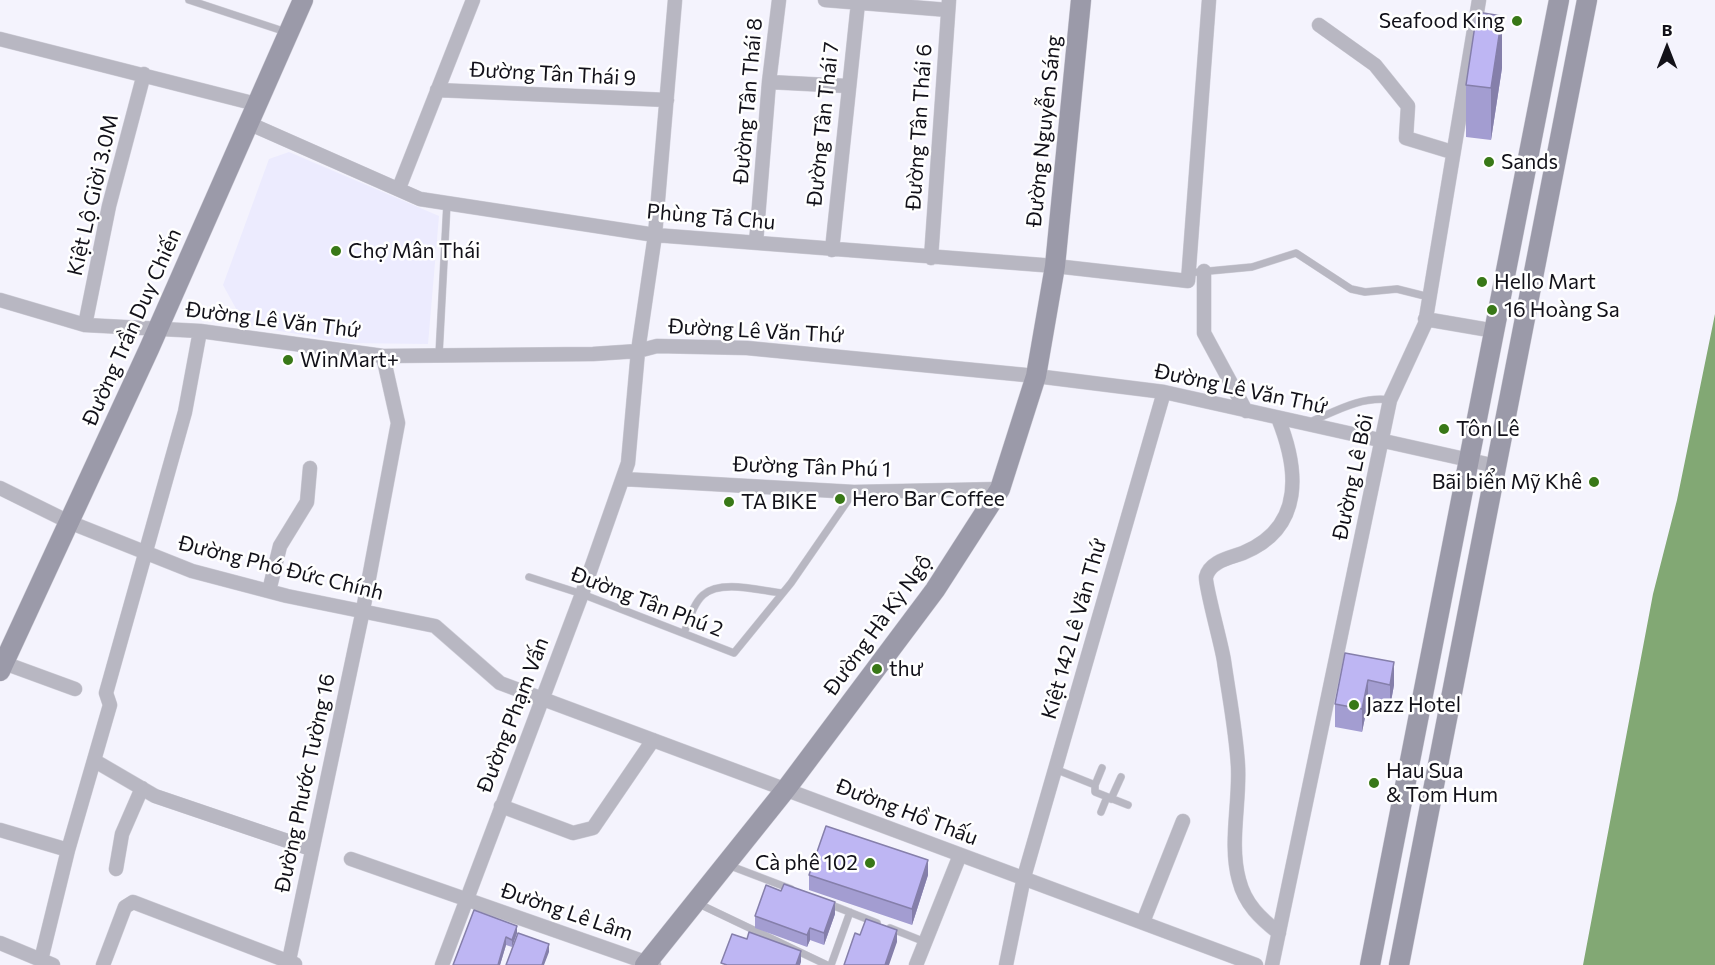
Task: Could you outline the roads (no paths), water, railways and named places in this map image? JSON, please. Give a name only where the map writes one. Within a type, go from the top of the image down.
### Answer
[{"type":"main road","name":"Đường Trần Duy Chiến","points":[[2,667],[159,327],[303,0]]},
{"type":"main road","name":"Đường Nguyễn Sáng","points":[[1055,266],[1081,0]]},
{"type":"main road","points":[[1370,965],[1559,0]]},
{"type":"main road","points":[[1400,965],[1587,0]]},
{"type":"main road","name":"Đường Hà Kỳ Ngộ","points":[[649,964],[695,902],[786,789],[935,590],[1000,489],[1036,376],[1055,266]]},
{"type":"street","points":[[399,188],[473,0]]},
{"type":"street","points":[[655,235],[675,0]]},
{"type":"street","name":"Đường Tân Thái 8","points":[[756,243],[769,82],[779,0]]},
{"type":"street","points":[[825,0],[949,5]]},
{"type":"street","points":[[1188,277],[1209,0]]},
{"type":"street","name":"Đường Lê Bôi","points":[[1272,965],[1390,400],[1425,319],[1479,0]]},
{"type":"street","name":"Đường Tân Thái 7","points":[[832,250],[847,86],[858,3]]},
{"type":"street","name":"Đường Tân Thái 6","points":[[931,258],[949,5]]},
{"type":"street","points":[[1320,25],[1375,65],[1398,92],[1409,108],[1406,138],[1452,152]]},
{"type":"street","points":[[0,39],[256,104]]},
{"type":"street","name":"Kiệt Lộ Giời 3.0M","points":[[85,325],[109,206],[144,75]]},
{"type":"street","points":[[769,82],[847,86]]},
{"type":"street","name":"Đường Tân Thái 9","points":[[437,90],[667,100]]},
{"type":"street","name":"Phùng Tả Chu","points":[[248,123],[420,199],[655,235],[1188,277]]},
{"type":"street","name":"Đường Phạm Vấn","points":[[442,965],[623,480],[631,446],[638,351],[655,235]]},
{"type":"street","points":[[1204,271],[1204,333],[1246,411]]},
{"type":"street","name":"Đường Lê Văn Thứ","points":[[0,300],[85,325],[159,327],[200,331],[383,356],[638,351],[657,346],[747,348],[1036,376],[1164,392],[1496,466]]},
{"type":"street","points":[[1425,319],[1495,331]]},
{"type":"street","points":[[0,943],[47,963],[68,850],[110,705],[106,693],[185,412],[200,331]]},
{"type":"street","name":"Đường Phước Tường 16","points":[[292,964],[311,849],[363,610],[398,423],[383,356]]},
{"type":"street","name":"Kiệt 142 Lê Văn Thứ","points":[[1005,965],[1024,877],[1164,392]]},
{"type":"street","points":[[1278,418],[1292,459],[1290,508],[1278,531],[1244,552],[1214,565],[1206,575],[1206,585],[1221,642],[1238,766],[1236,850],[1238,877],[1246,900],[1260,918],[1279,933]]},
{"type":"street","points":[[268,591],[280,546],[307,502],[310,468]]},
{"type":"street","name":"Đường Tân Phú 1","points":[[623,480],[854,492],[1000,489]]},
{"type":"street","name":"Đường Phó Đức Chính","points":[[0,488],[69,522],[192,571],[268,591],[363,610],[411,623],[435,626],[500,683],[542,698]]},
{"type":"street","points":[[2,667],[75,689]]},
{"type":"street","name":"Đường Hồ Thấu","points":[[542,698],[1256,965]]},
{"type":"street","points":[[501,806],[573,833],[584,832],[593,828],[653,740]]},
{"type":"street","points":[[95,760],[155,796],[311,849]]},
{"type":"street","points":[[116,869],[122,834],[142,788]]},
{"type":"street","points":[[1143,922],[1183,821]]},
{"type":"street","points":[[0,830],[68,850]]},
{"type":"street","points":[[916,965],[960,855]]},
{"type":"street","name":"Đường Lê Lâm","points":[[351,859],[649,964]]},
{"type":"street","points":[[103,965],[125,907],[133,902],[292,964]]},
{"type":"lane","points":[[189,0],[289,33]]},
{"type":"lane","points":[[439,355],[447,203]]},
{"type":"lane","points":[[1188,277],[1204,271],[1252,267],[1296,253],[1351,289],[1365,292],[1397,289],[1429,297]]},
{"type":"lane","points":[[1305,424],[1355,403],[1374,399],[1390,400]]},
{"type":"lane","name":"Đường Tân Phú 2","points":[[529,577],[582,594],[734,653],[782,593],[854,492]]},
{"type":"lane","points":[[684,633],[698,602],[708,592],[730,588],[782,593]]},
{"type":"lane","points":[[1102,768],[1095,785],[1095,792],[1128,805]]},
{"type":"lane","points":[[1055,769],[1095,785]]},
{"type":"lane","points":[[1101,812],[1121,777]]},
{"type":"lane","points":[[726,864],[798,892]]},
{"type":"lane","points":[[819,900],[925,942]]},
{"type":"lane","points":[[695,902],[829,965],[850,912]]},
{"type":"place","name":"Seafood King","points":[[1517,21]]},
{"type":"place","name":"Sands","points":[[1489,162]]},
{"type":"place","name":"Chợ Mân Thái","points":[[336,251]]},
{"type":"place","name":"Hello Mart","points":[[1482,282]]},
{"type":"place","name":"16 Hoàng Sa","points":[[1492,310]]},
{"type":"place","name":"WinMart+","points":[[288,360]]},
{"type":"place","name":"Tôn Lê","points":[[1444,429]]},
{"type":"place","name":"Bãi biển Mỹ Khê","points":[[1594,482]]},
{"type":"place","name":"Hero Bar Coffee","points":[[840,499]]},
{"type":"place","name":"TA BIKE","points":[[729,502]]},
{"type":"place","name":"thư","points":[[877,669]]},
{"type":"place","name":"Jazz Hotel","points":[[1354,705]]},
{"type":"place","name":"Hau Sua & Tom Hum","points":[[1374,783]]},
{"type":"place","name":"Cà phê 102","points":[[870,863]]}]
